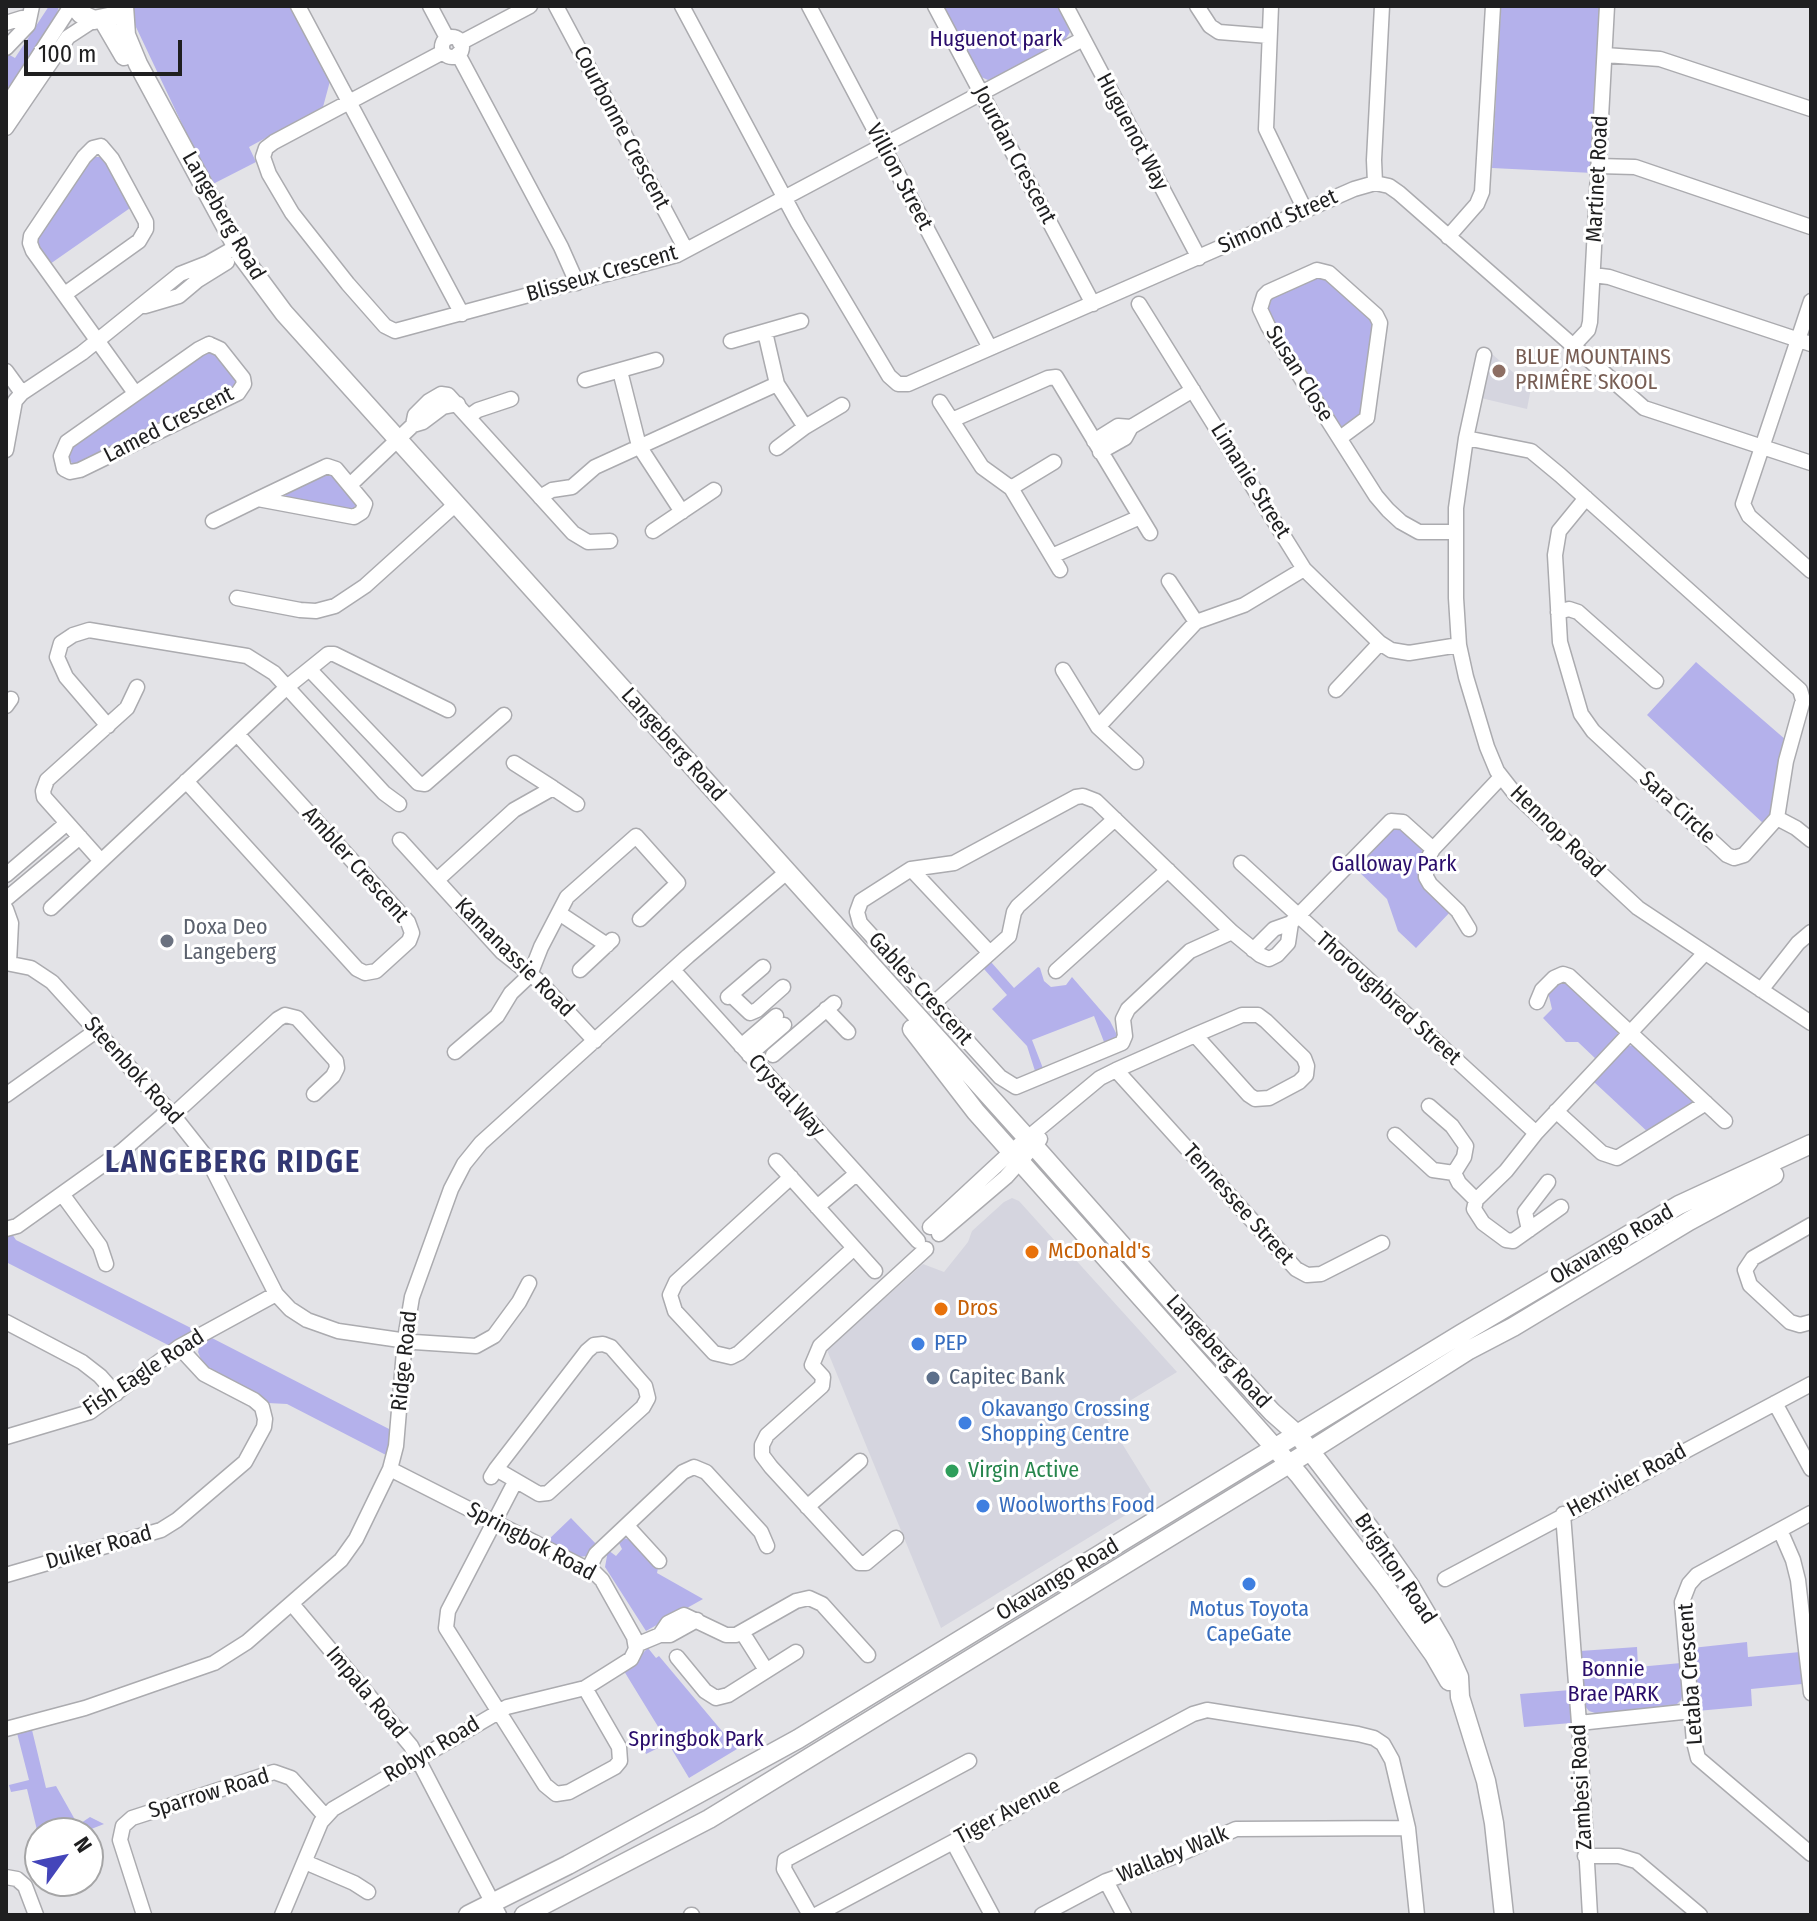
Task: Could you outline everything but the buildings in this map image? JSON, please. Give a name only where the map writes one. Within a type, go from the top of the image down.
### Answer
[{"type":"main road","points":[[73,6],[81,14],[98,20],[115,15],[124,6]]},
{"type":"main road","name":"Langeberg Road","points":[[124,6],[124,27],[129,44],[234,254]]},
{"type":"main road","name":"Langeberg Road","points":[[98,20],[278,324],[395,443],[1310,1451]]},
{"type":"main road","name":"Langeberg Road","points":[[784,874],[902,1016],[960,1093],[1289,1463]]},
{"type":"main road","name":"Okavango Road","points":[[468,1915],[496,1909],[568,1865],[798,1739],[1461,1334],[1679,1205],[1811,1144]]},
{"type":"main road","name":"Okavango Road","points":[[524,1915],[709,1819],[1310,1451],[1469,1350],[1689,1221],[1811,1155]]},
{"type":"main road","name":"Brighton Road","points":[[1310,1451],[1410,1586],[1444,1644],[1459,1677],[1460,1697]]},
{"type":"main road","name":"Brighton Road","points":[[1289,1463],[1384,1585],[1460,1697],[1486,1781],[1504,1915]]},
{"type":"street","points":[[6,48],[28,25],[32,6]]},
{"type":"street","points":[[6,128],[12,92],[73,6]]},
{"type":"street","points":[[298,6],[462,314]]},
{"type":"street","points":[[430,6],[561,247],[577,283]]},
{"type":"street","points":[[350,102],[530,6]]},
{"type":"street","name":"Courbonne Crescent","points":[[556,6],[686,250]]},
{"type":"street","name":"Simond Street","points":[[682,6],[784,198],[894,381],[908,384],[1305,210],[1375,183]]},
{"type":"street","name":"Villion Street","points":[[809,6],[990,348]]},
{"type":"street","name":"Jourdan Crescent","points":[[935,6],[1093,304]]},
{"type":"street","name":"Huguenot Way","points":[[1066,6],[1199,258]]},
{"type":"street","points":[[1197,6],[1210,26],[1219,32],[1269,36]]},
{"type":"street","points":[[1271,6],[1266,129],[1305,210]]},
{"type":"street","points":[[1382,6],[1375,183],[1389,186],[1399,193],[1644,408],[1811,463]]},
{"type":"street","points":[[1448,237],[1477,204],[1482,192],[1493,6]]},
{"type":"street","name":"Martinet Road","points":[[1573,346],[1589,327],[1607,6]]},
{"type":"street","points":[[6,23],[23,12]]},
{"type":"street","points":[[6,38],[23,12]]},
{"type":"street","points":[[11,110],[68,37],[98,20]]},
{"type":"street","name":"Blisseux Crescent","points":[[350,102],[274,142],[263,153],[264,164],[292,213],[348,284],[387,328],[403,330],[663,260],[1083,39]]},
{"type":"street","points":[[1605,55],[1660,59],[1811,109]]},
{"type":"street","name":"Lamed Crescent","points":[[65,294],[139,241],[146,229],[146,222],[107,151],[101,146],[86,154],[30,241],[32,249],[135,393]]},
{"type":"street","points":[[1598,166],[1635,167],[1811,227]]},
{"type":"street","points":[[6,450],[15,401],[22,393],[140,307],[179,296],[234,254]]},
{"type":"street","name":"Susan Close","points":[[1340,438],[1367,418],[1380,323],[1376,315],[1329,273],[1317,270],[1268,292],[1261,300],[1260,309],[1268,326],[1376,496],[1401,522],[1419,532],[1454,532]]},
{"type":"street","points":[[1593,275],[1609,277],[1804,342]]},
{"type":"street","points":[[1811,301],[1804,342],[1762,447],[1744,508],[1749,516],[1811,571]]},
{"type":"street","name":"Limanie Street","points":[[1139,304],[1304,569],[1380,643]]},
{"type":"street","points":[[731,341],[801,321]]},
{"type":"street","points":[[765,332],[777,384],[805,427]]},
{"type":"street","name":"Lamed Crescent","points":[[209,344],[220,349],[244,382],[236,395],[80,470],[65,471],[60,458],[67,442],[135,393],[209,344]]},
{"type":"street","name":"Hennop Road","points":[[1484,355],[1466,438],[1454,532],[1459,645],[1487,747],[1501,777],[1629,900],[1704,954],[1811,1023]]},
{"type":"street","points":[[585,380],[656,360]]},
{"type":"street","points":[[6,371],[22,393]]},
{"type":"street","points":[[620,371],[639,446],[682,512]]},
{"type":"street","points":[[952,420],[1053,377],[1058,379],[1150,533]]},
{"type":"street","points":[[540,497],[552,490],[572,487],[591,470],[777,384]]},
{"type":"street","points":[[1097,446],[1119,426],[1131,427],[1193,390]]},
{"type":"street","points":[[468,417],[478,410],[511,399]]},
{"type":"street","points":[[940,402],[982,467],[1011,488],[1060,570]]},
{"type":"street","points":[[351,484],[413,425],[423,422],[433,406],[458,404],[577,537],[594,543],[610,541]]},
{"type":"street","points":[[777,448],[842,405]]},
{"type":"street","name":"Sara Circle","points":[[1466,438],[1531,451],[1586,498],[1800,690],[1803,700],[1791,739],[1777,818],[1748,853],[1738,858],[1731,857],[1593,731],[1581,714],[1560,642],[1557,538],[1568,518],[1586,498]]},
{"type":"street","points":[[1011,488],[1054,462]]},
{"type":"street","points":[[213,521],[258,499],[327,466],[336,469],[365,502],[362,512],[356,517],[258,499]]},
{"type":"street","points":[[653,531],[714,490]]},
{"type":"street","points":[[237,598],[300,610],[316,611],[335,606],[365,586],[453,507]]},
{"type":"street","points":[[1052,556],[1140,517]]},
{"type":"street","points":[[1098,727],[1196,622],[1244,605],[1304,569]]},
{"type":"street","points":[[1169,581],[1196,622]]},
{"type":"street","points":[[1558,612],[1576,610],[1656,681]]},
{"type":"street","points":[[108,726],[66,677],[57,657],[61,643],[80,632],[89,630],[247,656],[267,666],[384,793],[399,804]]},
{"type":"street","points":[[1336,690],[1380,643],[1391,650],[1409,653],[1459,645]]},
{"type":"street","points":[[51,908],[287,687],[331,653],[448,710]]},
{"type":"street","points":[[310,670],[418,783],[425,784],[504,715]]},
{"type":"street","points":[[1063,670],[1098,727],[1136,762]]},
{"type":"street","points":[[101,861],[44,797],[44,785],[127,708],[137,687]]},
{"type":"street","name":"Ambler Crescent","points":[[186,781],[357,969],[365,973],[376,971],[409,941],[412,933],[408,922],[237,734]]},
{"type":"street","points":[[514,763],[577,804]]},
{"type":"street","points":[[1469,929],[1458,911],[1433,888],[1426,877],[1426,862],[1433,849],[1501,777]]},
{"type":"street","points":[[437,880],[514,810],[553,788]]},
{"type":"street","name":"Gables Crescent","points":[[1232,932],[1190,951],[1128,1009],[1123,1019],[1124,1041],[1119,1046],[1019,1086],[1009,1085],[1000,1077],[857,918],[861,901],[911,869],[954,863],[1080,796],[1090,797],[1115,819],[1253,950],[1274,929],[1294,920]]},
{"type":"street","points":[[1777,818],[1811,840]]},
{"type":"street","points":[[934,1003],[1009,936],[1018,906],[1115,819]]},
{"type":"street","points":[[1294,920],[1391,821],[1403,822],[1433,849]]},
{"type":"street","points":[[6,875],[67,823]]},
{"type":"street","points":[[455,1052],[497,1016],[511,993],[530,975],[567,897],[636,836],[678,883],[640,919]]},
{"type":"street","points":[[6,899],[80,837]]},
{"type":"street","name":"Kamanassie Road","points":[[400,840],[502,952],[555,996],[595,1041]]},
{"type":"street","name":"Thoroughbred Street","points":[[1241,863],[1294,920],[1536,1133]]},
{"type":"street","points":[[911,869],[990,953]]},
{"type":"street","points":[[1056,971],[1168,870]]},
{"type":"street","name":"Ridge Road","points":[[6,1729],[85,1708],[204,1668],[236,1650],[325,1576],[351,1546],[390,1469],[396,1446],[405,1339],[412,1297],[451,1189],[464,1164],[481,1143],[784,874]]},
{"type":"street","points":[[6,909],[11,923],[8,963]]},
{"type":"street","points":[[559,913],[610,942],[580,970]]},
{"type":"street","points":[[1761,990],[1798,943],[1811,932]]},
{"type":"street","points":[[1561,1207],[1513,1241],[1502,1239],[1483,1223],[1474,1209],[1476,1200],[1506,1171],[1536,1133],[1704,954]]},
{"type":"street","name":"Steenbok Road","points":[[8,963],[31,968],[45,976],[171,1112],[207,1158],[276,1294],[298,1315],[338,1331],[454,1345],[482,1345],[494,1336],[529,1283]]},
{"type":"street","points":[[763,967],[729,996],[750,1013],[783,987]]},
{"type":"street","name":"Crystal Way","points":[[673,970],[856,1174],[924,1241]]},
{"type":"street","points":[[1537,1002],[1542,990],[1551,981],[1558,975],[1566,974],[1725,1121]]},
{"type":"street","points":[[764,1004],[785,1025]]},
{"type":"street","points":[[745,1050],[760,1037],[830,1006],[848,1032]]},
{"type":"street","points":[[6,1229],[17,1226],[122,1151],[285,1015],[297,1018],[336,1061],[333,1076],[314,1094]]},
{"type":"street","points":[[896,1538],[866,1563],[859,1563],[764,1459],[763,1441],[822,1386],[823,1377],[812,1365],[820,1346],[924,1241],[1006,1177],[1016,1155],[1032,1143],[1056,1114],[1100,1078],[1116,1070],[1195,1035],[1242,1015],[1258,1015],[1266,1021],[1304,1058],[1306,1075],[1269,1098],[1255,1099],[1195,1035]]},
{"type":"street","points":[[773,1055],[785,1025]]},
{"type":"street","points":[[6,1095],[96,1031]]},
{"type":"street","name":"Tennessee Street","points":[[1116,1070],[1301,1273],[1321,1274],[1382,1243]]},
{"type":"street","points":[[1556,1111],[1602,1153],[1617,1158],[1706,1103]]},
{"type":"street","points":[[1429,1106],[1452,1126],[1466,1146],[1464,1157],[1454,1173]]},
{"type":"street","points":[[1395,1135],[1433,1170],[1454,1173]]},
{"type":"street","points":[[776,1161],[875,1271]]},
{"type":"street","points":[[1454,1173],[1459,1183],[1476,1200]]},
{"type":"street","points":[[817,1207],[856,1174]]},
{"type":"street","points":[[791,1177],[676,1282],[670,1295],[675,1311],[714,1353],[731,1357],[854,1248]]},
{"type":"street","points":[[1529,1230],[1525,1212],[1548,1182]]},
{"type":"street","points":[[62,1194],[100,1246],[106,1264]]},
{"type":"street","points":[[1811,1225],[1753,1258],[1745,1270],[1750,1285],[1790,1322],[1800,1325],[1811,1322]]},
{"type":"street","name":"Fish Eagle Road","points":[[6,1437],[85,1414],[179,1347],[276,1294]]},
{"type":"street","points":[[6,1322],[82,1362],[116,1394]]},
{"type":"street","points":[[600,1344],[611,1347],[645,1386],[648,1395],[646,1404],[553,1490],[539,1494],[515,1482],[494,1473],[590,1348],[600,1344]]},
{"type":"street","name":"Duiker Road","points":[[6,1575],[161,1530],[245,1462],[264,1427],[262,1407],[204,1374],[179,1347]]},
{"type":"street","name":"Hexrivier Road","points":[[1445,1579],[1811,1384]]},
{"type":"street","points":[[1775,1403],[1811,1469]]},
{"type":"street","points":[[807,1507],[860,1461]]},
{"type":"street","points":[[589,1568],[596,1554],[683,1472],[698,1468],[706,1472],[761,1532],[767,1546]]},
{"type":"street","name":"Springbok Road","points":[[390,1469],[589,1568],[600,1577],[636,1647]]},
{"type":"street","points":[[515,1482],[448,1611],[448,1632],[547,1789],[556,1794],[565,1793],[615,1767],[621,1757],[619,1747],[585,1688]]},
{"type":"street","name":"Letaba Crescent","points":[[1811,1513],[1697,1575],[1686,1589],[1682,1602],[1696,1751],[1701,1762],[1811,1854]]},
{"type":"street","name":"Zambesi Road","points":[[1563,1514],[1590,1915]]},
{"type":"street","points":[[627,1526],[659,1561]]},
{"type":"street","points":[[1780,1530],[1798,1580],[1811,1693]]},
{"type":"street","points":[[766,1670],[742,1632],[796,1601],[809,1598],[822,1604],[868,1655]]},
{"type":"street","name":"Impala Road","points":[[292,1604],[418,1758],[496,1909]]},
{"type":"street","name":"Robyn Road","points":[[325,1816],[507,1707],[585,1688],[631,1659],[636,1647],[660,1635],[670,1635],[697,1620],[726,1635],[742,1632]]},
{"type":"street","points":[[677,1657],[705,1691],[716,1698],[728,1695],[796,1652]]},
{"type":"street","name":"Tiger Avenue","points":[[813,1915],[1202,1711],[1213,1710],[1374,1738],[1390,1753],[1408,1828]]},
{"type":"street","points":[[1579,1723],[1692,1711]]},
{"type":"street","points":[[813,1915],[784,1869],[785,1860],[969,1761]]},
{"type":"street","name":"Sparrow Road","points":[[144,1915],[120,1840],[121,1830],[129,1820],[274,1772],[291,1778],[325,1816]]},
{"type":"street","points":[[282,1915],[325,1816]]},
{"type":"street","points":[[1408,1828],[1417,1915]]},
{"type":"street","name":"Wallaby Walk","points":[[1042,1915],[1106,1881],[1173,1857],[1236,1829],[1408,1828]]},
{"type":"street","points":[[953,1842],[992,1915]]},
{"type":"street","points":[[1585,1856],[1619,1856],[1636,1861],[1700,1915]]},
{"type":"street","points":[[305,1862],[368,1892]]},
{"type":"street","points":[[6,1877],[17,1879],[25,1886],[36,1915]]},
{"type":"street","points":[[1106,1881],[1124,1915]]},
{"type":"shaded area","name":"BLUE MOUNTAINS PRIMÊRE SKOOL","points":[[1492,354],[1531,388],[1527,409],[1481,398]]},
{"type":"shaded area","name":"Okavango Crossing Shopping Centre","points":[[1012,1198],[1019,1201],[1064,1247],[1177,1372],[1105,1416],[1155,1497],[941,1628],[827,1350],[923,1264],[944,1272],[968,1242],[972,1231]]},
{"type":"green space","points":[[49,6],[59,6],[56,17],[12,85],[6,88],[6,53],[15,58]]},
{"type":"green space","points":[[132,6],[290,6],[330,81],[323,107],[249,147],[256,162],[211,185],[135,25]]},
{"type":"green space","name":"Huguenot park","points":[[941,6],[1058,6],[1070,32],[1063,43],[988,80],[979,76]]},
{"type":"green space","points":[[1501,6],[1603,6],[1593,173],[1492,168]]},
{"type":"green space","points":[[93,157],[103,157],[133,206],[50,264],[39,249],[37,238]]},
{"type":"green space","points":[[1312,276],[1324,277],[1374,319],[1364,411],[1345,428],[1337,426],[1266,314],[1268,298]]},
{"type":"green space","points":[[202,351],[214,351],[236,375],[234,391],[77,466],[69,461],[69,448]]},
{"type":"green space","points":[[329,471],[359,502],[355,511],[285,498],[286,491]]},
{"type":"green space","points":[[1696,662],[1786,740],[1773,810],[1765,825],[1647,715]]},
{"type":"green space","name":"Galloway Park","points":[[1399,827],[1422,848],[1421,874],[1452,910],[1416,948],[1398,931],[1387,899],[1353,866],[1388,829]]},
{"type":"green space","points":[[991,962],[1014,988],[1038,967],[1044,981],[1051,987],[1066,985],[1072,977],[1110,1021],[1118,1037],[1106,1047],[1094,1016],[1032,1040],[1044,1071],[1036,1074],[1027,1046],[992,1009],[1007,995],[984,969]]},
{"type":"green space","points":[[1562,979],[1618,1029],[1619,1037],[1598,1061],[1578,1042],[1566,1042],[1543,1018],[1552,1009],[1548,992]]},
{"type":"green space","points":[[1635,1045],[1693,1099],[1693,1105],[1650,1134],[1593,1081],[1627,1046]]},
{"type":"green space","points":[[12,1234],[16,1240],[191,1328],[191,1334],[170,1346],[6,1262],[6,1235]]},
{"type":"green space","points":[[210,1337],[391,1430],[386,1455],[287,1404],[268,1403],[210,1370],[198,1352],[200,1345]]},
{"type":"green space","points":[[571,1518],[598,1546],[587,1556],[579,1557],[547,1541]]},
{"type":"green space","points":[[624,1538],[634,1541],[658,1568],[657,1573],[703,1599],[646,1631],[605,1567],[605,1554],[608,1550],[616,1556],[622,1549],[618,1541]]},
{"type":"green space","points":[[1747,1642],[1748,1657],[1800,1652],[1802,1684],[1751,1689],[1752,1706],[1697,1711],[1692,1648]]},
{"type":"green space","name":"Bonnie Brae PARK","points":[[1637,1647],[1638,1667],[1681,1663],[1681,1700],[1675,1706],[1598,1714],[1589,1711],[1584,1705],[1580,1651]]},
{"type":"green space","name":"Springbok Park","points":[[648,1648],[656,1658],[659,1656],[737,1749],[689,1778],[668,1743],[646,1754],[644,1749],[665,1738],[624,1671]]},
{"type":"green space","points":[[1571,1690],[1571,1723],[1524,1727],[1520,1694]]},
{"type":"green space","points":[[32,1730],[46,1788],[56,1786],[73,1817],[34,1817],[27,1789],[11,1792],[9,1785],[29,1780],[17,1733]]},
{"type":"place","name":"BLUE MOUNTAINS PRIMÊRE SKOOL","points":[[1499,371]]},
{"type":"place","name":"Doxa Deo Langeberg","points":[[167,941]]},
{"type":"place","name":"McDonald's","points":[[1032,1252]]},
{"type":"place","name":"Dros","points":[[941,1309]]},
{"type":"place","name":"PEP","points":[[918,1344]]},
{"type":"place","name":"Capitec Bank","points":[[933,1378]]},
{"type":"place","name":"Okavango Crossing Shopping Centre","points":[[965,1423]]},
{"type":"place","name":"Virgin Active","points":[[952,1471]]},
{"type":"place","name":"Woolworths Food","points":[[983,1506]]},
{"type":"place","name":"Motus Toyota CapeGate","points":[[1249,1584]]},
{"type":"district","name":"LANGEBERG RIDGE","points":[[233,1164]]}]
